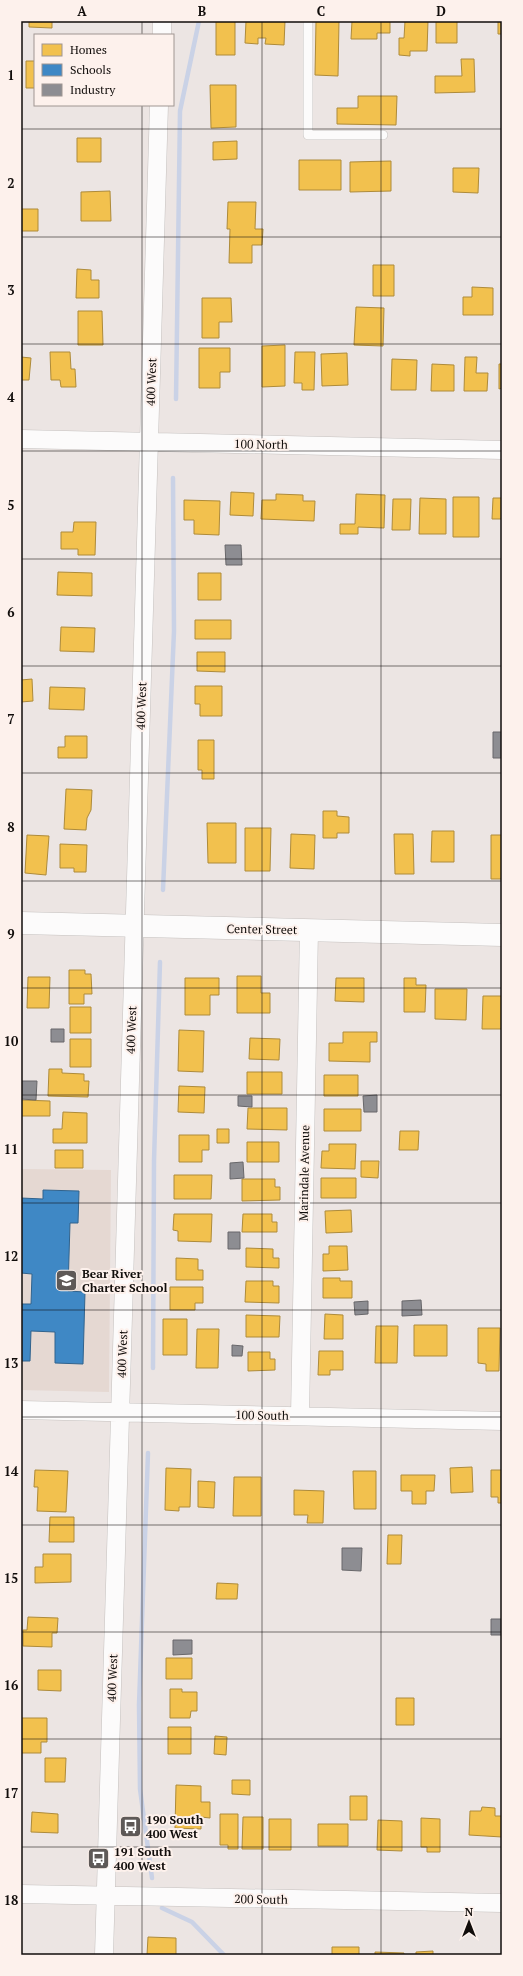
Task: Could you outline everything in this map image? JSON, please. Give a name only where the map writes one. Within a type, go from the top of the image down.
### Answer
[{"type":"street","points":[[162,21],[162,34]]},
{"type":"street","name":"400 West","points":[[104,1955],[159,106]]},
{"type":"street","name":"100 North","points":[[21,439],[502,450]]},
{"type":"street","name":"Center Street","points":[[21,923],[502,934]]},
{"type":"street","name":"Marindale Avenue","points":[[300,1416],[309,930]]},
{"type":"street","name":"100 South","points":[[21,1410],[502,1421]]},
{"type":"street","name":"200 South","points":[[21,1894],[502,1903]]},
{"type":"lane","points":[[308,21],[308,136],[383,135]]},
{"type":"shaded area","name":"Bear River Charter School","points":[[21,1169],[111,1170],[109,1392],[21,1390]]},
{"type":"building: Homes","points":[[29,21],[52,21],[52,28],[29,27]]},
{"type":"building: Homes","points":[[216,21],[235,21],[235,55],[216,55]]},
{"type":"building: Homes","points":[[246,21],[285,21],[284,45],[265,44],[266,38],[258,38],[258,44],[245,43]]},
{"type":"building: Homes","points":[[316,21],[339,21],[338,76],[315,75]]},
{"type":"building: Homes","points":[[352,21],[390,21],[390,33],[377,33],[377,39],[351,39]]},
{"type":"building: Homes","points":[[405,21],[428,21],[427,51],[410,51],[410,56],[399,55],[399,38],[404,38]]},
{"type":"building: Homes","points":[[436,21],[457,21],[457,43],[436,43]]},
{"type":"building: Homes","points":[[498,21],[502,21],[502,34],[498,34]]},
{"type":"building: Homes","points":[[461,59],[474,59],[475,92],[435,93],[435,76],[462,76]]},
{"type":"building: Homes","points":[[26,61],[34,61],[34,88],[26,88]]},
{"type":"building: Homes","points":[[210,85],[236,85],[236,127],[211,128]]},
{"type":"building: Homes","points":[[358,96],[397,96],[396,125],[337,124],[337,108],[358,108]]},
{"type":"building: Homes","points":[[77,138],[101,138],[101,162],[77,162]]},
{"type":"building: Homes","points":[[237,141],[237,159],[213,160],[213,142]]},
{"type":"building: Homes","points":[[299,160],[341,160],[341,190],[299,190]]},
{"type":"building: Homes","points":[[391,161],[391,191],[350,192],[350,162]]},
{"type":"building: Homes","points":[[453,168],[479,168],[478,193],[453,192]]},
{"type":"building: Homes","points":[[110,191],[111,221],[81,221],[81,192]]},
{"type":"building: Homes","points":[[228,202],[256,202],[255,229],[263,229],[262,245],[252,245],[252,263],[229,263],[230,229],[227,229]]},
{"type":"building: Homes","points":[[21,209],[38,209],[38,231],[21,231]]},
{"type":"building: Homes","points":[[373,265],[394,265],[394,296],[373,296]]},
{"type":"building: Homes","points":[[77,269],[91,270],[91,280],[99,280],[99,298],[76,298]]},
{"type":"building: Homes","points":[[472,287],[493,288],[493,315],[463,315],[463,297],[472,297]]},
{"type":"building: Homes","points":[[202,298],[231,298],[232,322],[219,322],[219,338],[202,338]]},
{"type":"building: Homes","points":[[356,307],[384,308],[383,346],[354,345]]},
{"type":"building: Homes","points":[[78,311],[102,311],[103,345],[78,345]]},
{"type":"building: Homes","points":[[285,345],[285,386],[262,387],[262,346]]},
{"type":"building: Homes","points":[[199,348],[230,348],[230,372],[220,372],[220,388],[199,388]]},
{"type":"building: Homes","points":[[50,352],[70,352],[71,369],[75,369],[76,387],[61,387],[60,380],[51,380]]},
{"type":"building: Homes","points":[[295,352],[315,352],[314,390],[302,390],[302,383],[294,383]]},
{"type":"building: Homes","points":[[347,353],[348,385],[322,386],[321,354]]},
{"type":"building: Homes","points":[[21,357],[31,358],[29,380],[21,380]]},
{"type":"building: Homes","points":[[465,357],[477,357],[476,373],[488,373],[487,391],[464,391]]},
{"type":"building: Homes","points":[[392,359],[417,360],[416,390],[391,390]]},
{"type":"building: Homes","points":[[432,364],[454,365],[454,391],[431,391]]},
{"type":"building: Homes","points":[[499,364],[502,364],[502,388],[499,389]]},
{"type":"building: Homes","points":[[231,492],[254,493],[253,516],[230,515]]},
{"type":"building: Homes","points":[[276,494],[303,495],[303,501],[315,501],[314,521],[261,519],[262,500],[276,500]]},
{"type":"building: Homes","points":[[356,494],[385,495],[384,528],[358,527],[358,534],[340,534],[340,524],[355,524]]},
{"type":"building: Homes","points":[[453,497],[479,497],[479,537],[453,537]]},
{"type":"building: Homes","points":[[420,498],[446,499],[446,534],[419,534]]},
{"type":"building: Homes","points":[[493,498],[502,498],[502,519],[492,519]]},
{"type":"building: Homes","points":[[393,499],[411,499],[410,530],[392,530]]},
{"type":"building: Homes","points":[[184,500],[220,501],[219,535],[194,534],[194,520],[184,520]]},
{"type":"building: Homes","points":[[74,522],[96,522],[95,555],[78,555],[78,549],[61,549],[61,532],[73,532]]},
{"type":"building: Homes","points":[[58,572],[92,573],[92,596],[57,595]]},
{"type":"building: Homes","points":[[198,573],[221,573],[221,600],[198,600]]},
{"type":"building: Homes","points":[[195,620],[231,620],[231,639],[195,639]]},
{"type":"building: Homes","points":[[61,627],[95,628],[94,652],[60,651]]},
{"type":"building: Homes","points":[[197,652],[225,652],[225,672],[197,671]]},
{"type":"building: Homes","points":[[32,679],[33,701],[21,702],[21,680]]},
{"type":"building: Homes","points":[[195,686],[222,686],[222,716],[200,716],[200,704],[195,704]]},
{"type":"building: Homes","points":[[50,687],[85,688],[84,710],[49,709]]},
{"type":"building: Homes","points":[[65,736],[87,736],[87,758],[58,758],[58,747],[65,747]]},
{"type":"building: Homes","points":[[198,740],[214,740],[214,779],[202,779],[202,770],[198,770]]},
{"type":"building: Homes","points":[[66,789],[92,790],[91,810],[87,818],[86,830],[64,829]]},
{"type":"building: Homes","points":[[323,811],[337,811],[337,816],[349,817],[349,833],[337,833],[337,838],[323,838]]},
{"type":"building: Homes","points":[[207,823],[236,823],[236,863],[208,863]]},
{"type":"building: Homes","points":[[245,828],[271,828],[270,871],[245,871]]},
{"type":"building: Homes","points":[[432,831],[454,831],[454,862],[431,862]]},
{"type":"building: Homes","points":[[291,834],[315,835],[314,869],[290,868]]},
{"type":"building: Homes","points":[[394,834],[413,834],[414,874],[395,874]]},
{"type":"building: Homes","points":[[27,835],[49,836],[46,875],[25,873]]},
{"type":"building: Homes","points":[[491,835],[502,835],[502,879],[491,879]]},
{"type":"building: Homes","points":[[60,844],[87,845],[86,872],[74,872],[74,868],[60,868]]},
{"type":"building: Homes","points":[[69,970],[85,970],[85,974],[91,974],[92,994],[84,994],[84,1004],[69,1004]]},
{"type":"building: Homes","points":[[237,976],[261,976],[261,993],[270,993],[270,1013],[237,1013]]},
{"type":"building: Homes","points":[[28,977],[50,977],[49,1008],[27,1008]]},
{"type":"building: Homes","points":[[185,978],[219,978],[219,995],[210,995],[210,1015],[185,1015]]},
{"type":"building: Homes","points":[[336,978],[364,978],[364,1002],[335,1001]]},
{"type":"building: Homes","points":[[404,978],[416,978],[416,985],[426,985],[425,1012],[404,1012]]},
{"type":"building: Homes","points":[[435,989],[467,989],[466,1020],[435,1019]]},
{"type":"building: Homes","points":[[483,996],[502,996],[502,1029],[482,1029]]},
{"type":"building: Homes","points":[[70,1007],[91,1007],[91,1033],[70,1033]]},
{"type":"building: Homes","points":[[179,1030],[204,1031],[203,1072],[178,1071]]},
{"type":"building: Homes","points":[[343,1032],[377,1032],[377,1042],[370,1042],[370,1062],[329,1061],[329,1043],[343,1043]]},
{"type":"building: Homes","points":[[250,1038],[280,1039],[279,1060],[249,1059]]},
{"type":"building: Homes","points":[[70,1039],[91,1039],[91,1067],[70,1067]]},
{"type":"building: Homes","points":[[49,1069],[62,1069],[62,1073],[84,1074],[84,1081],[89,1081],[88,1097],[48,1096]]},
{"type":"building: Homes","points":[[247,1072],[282,1072],[282,1094],[247,1094]]},
{"type":"building: Homes","points":[[324,1075],[358,1075],[358,1096],[324,1096]]},
{"type":"building: Homes","points":[[179,1086],[205,1087],[204,1113],[178,1112]]},
{"type":"building: Homes","points":[[21,1100],[50,1101],[50,1116],[21,1116]]},
{"type":"building: Homes","points":[[248,1108],[287,1108],[287,1130],[247,1129]]},
{"type":"building: Homes","points":[[324,1109],[361,1109],[361,1131],[324,1131]]},
{"type":"building: Homes","points":[[63,1112],[87,1113],[87,1143],[53,1143],[53,1129],[62,1129]]},
{"type":"building: Homes","points":[[217,1129],[229,1129],[229,1143],[217,1143]]},
{"type":"building: Homes","points":[[400,1131],[419,1131],[418,1150],[399,1150]]},
{"type":"building: Homes","points":[[179,1135],[209,1135],[209,1150],[202,1150],[202,1162],[179,1162]]},
{"type":"building: Homes","points":[[247,1142],[279,1142],[279,1162],[247,1162]]},
{"type":"building: Homes","points":[[329,1144],[356,1144],[355,1169],[321,1168],[322,1151],[329,1151]]},
{"type":"building: Homes","points":[[55,1150],[83,1150],[83,1168],[55,1168]]},
{"type":"building: Homes","points":[[361,1161],[379,1161],[378,1178],[361,1177]]},
{"type":"building: Homes","points":[[174,1175],[212,1175],[211,1199],[174,1199]]},
{"type":"building: Homes","points":[[321,1178],[356,1178],[356,1198],[321,1198]]},
{"type":"building: Homes","points":[[242,1179],[275,1179],[275,1187],[280,1187],[280,1200],[242,1201]]},
{"type":"building: Homes","points":[[351,1210],[352,1232],[326,1233],[325,1211]]},
{"type":"building: Homes","points":[[174,1214],[212,1214],[211,1242],[178,1241],[178,1231],[173,1230]]},
{"type":"building: Homes","points":[[243,1214],[272,1214],[272,1222],[277,1222],[277,1232],[242,1232]]},
{"type":"building: Homes","points":[[329,1246],[347,1246],[348,1270],[323,1271],[323,1254],[329,1254]]},
{"type":"building: Homes","points":[[246,1248],[273,1249],[273,1258],[279,1258],[279,1268],[246,1267]]},
{"type":"building: Homes","points":[[176,1258],[198,1259],[198,1270],[203,1270],[203,1280],[176,1280]]},
{"type":"building: Homes","points":[[323,1278],[340,1278],[340,1281],[352,1281],[352,1298],[323,1298]]},
{"type":"building: Homes","points":[[246,1281],[273,1281],[273,1286],[279,1286],[279,1303],[245,1302]]},
{"type":"building: Homes","points":[[170,1287],[203,1287],[203,1303],[195,1303],[195,1310],[170,1310]]},
{"type":"building: Homes","points":[[325,1314],[343,1315],[343,1339],[324,1339]]},
{"type":"building: Homes","points":[[246,1315],[280,1316],[279,1337],[246,1337]]},
{"type":"building: Homes","points":[[163,1319],[187,1319],[187,1355],[163,1355]]},
{"type":"building: Homes","points":[[414,1325],[447,1325],[447,1356],[414,1356]]},
{"type":"building: Homes","points":[[376,1326],[398,1326],[397,1363],[375,1363]]},
{"type":"building: Homes","points":[[478,1328],[500,1328],[499,1371],[486,1371],[486,1364],[478,1363]]},
{"type":"building: Homes","points":[[197,1329],[219,1329],[218,1368],[196,1368]]},
{"type":"building: Homes","points":[[319,1351],[343,1351],[343,1370],[330,1370],[330,1375],[318,1375]]},
{"type":"building: Homes","points":[[248,1352],[270,1352],[270,1359],[275,1359],[275,1370],[248,1371]]},
{"type":"building: Homes","points":[[472,1467],[473,1492],[451,1493],[450,1468]]},
{"type":"building: Homes","points":[[166,1468],[191,1469],[190,1507],[179,1507],[179,1511],[165,1510]]},
{"type":"building: Homes","points":[[35,1470],[68,1471],[66,1512],[37,1511],[38,1487],[34,1487]]},
{"type":"building: Homes","points":[[491,1470],[502,1470],[502,1503],[498,1503],[498,1497],[491,1497]]},
{"type":"building: Homes","points":[[353,1471],[376,1471],[376,1509],[354,1509]]},
{"type":"building: Homes","points":[[401,1475],[435,1475],[434,1491],[426,1491],[426,1504],[412,1504],[412,1491],[401,1491]]},
{"type":"building: Homes","points":[[234,1477],[261,1477],[261,1516],[233,1516]]},
{"type":"building: Homes","points":[[198,1481],[215,1482],[214,1508],[198,1507]]},
{"type":"building: Homes","points":[[294,1490],[324,1491],[323,1523],[307,1523],[308,1515],[294,1515]]},
{"type":"building: Homes","points":[[50,1517],[74,1517],[74,1542],[49,1542]]},
{"type":"building: Homes","points":[[388,1535],[402,1535],[401,1564],[387,1564]]},
{"type":"building: Homes","points":[[43,1554],[71,1554],[71,1582],[35,1583],[35,1567],[43,1567]]},
{"type":"building: Homes","points":[[217,1583],[238,1584],[237,1599],[216,1599]]},
{"type":"building: Homes","points":[[28,1617],[58,1618],[57,1633],[52,1633],[52,1647],[23,1646],[23,1630],[27,1630]]},
{"type":"building: Homes","points":[[166,1658],[192,1658],[192,1679],[166,1679]]},
{"type":"building: Homes","points":[[38,1670],[61,1670],[61,1691],[38,1690]]},
{"type":"building: Homes","points":[[170,1689],[182,1689],[182,1692],[197,1692],[197,1711],[191,1711],[190,1718],[170,1718]]},
{"type":"building: Homes","points":[[396,1698],[414,1698],[414,1725],[396,1725]]},
{"type":"building: Homes","points":[[21,1718],[47,1718],[47,1742],[41,1742],[41,1753],[21,1753]]},
{"type":"building: Homes","points":[[168,1727],[191,1727],[191,1754],[168,1754]]},
{"type":"building: Homes","points":[[215,1736],[227,1737],[226,1755],[214,1754]]},
{"type":"building: Homes","points":[[45,1758],[66,1758],[65,1782],[45,1782]]},
{"type":"building: Homes","points":[[232,1780],[250,1780],[250,1795],[232,1794]]},
{"type":"building: Homes","points":[[176,1785],[201,1786],[201,1802],[210,1802],[210,1818],[201,1817],[201,1829],[175,1828]]},
{"type":"building: Homes","points":[[350,1796],[367,1796],[367,1820],[350,1820]]},
{"type":"building: Homes","points":[[482,1807],[495,1808],[495,1816],[502,1816],[502,1837],[469,1835],[470,1811],[481,1811]]},
{"type":"building: Homes","points":[[32,1812],[58,1814],[58,1833],[31,1832]]},
{"type":"building: Homes","points":[[220,1814],[238,1814],[238,1849],[228,1849],[228,1845],[220,1845]]},
{"type":"building: Homes","points":[[243,1817],[263,1817],[263,1849],[242,1849]]},
{"type":"building: Homes","points":[[421,1818],[440,1819],[440,1852],[427,1852],[427,1847],[421,1847]]},
{"type":"building: Homes","points":[[269,1819],[291,1819],[291,1850],[269,1850]]},
{"type":"building: Homes","points":[[378,1820],[402,1821],[402,1851],[377,1850]]},
{"type":"building: Homes","points":[[318,1824],[348,1824],[348,1846],[318,1846]]},
{"type":"building: Homes","points":[[148,1937],[176,1938],[176,1955],[147,1955]]},
{"type":"building: Homes","points":[[332,1947],[359,1947],[359,1955],[332,1955]]},
{"type":"building: Homes","points":[[433,1951],[433,1955],[416,1955],[416,1952]]},
{"type":"building: Homes","points":[[375,1952],[404,1953],[404,1955],[375,1955]]},
{"type":"building: Schools","name":"Bear River Charter School","points":[[43,1190],[79,1191],[78,1223],[70,1223],[68,1291],[85,1292],[83,1364],[55,1363],[55,1332],[31,1331],[30,1361],[21,1361],[21,1304],[31,1304],[32,1274],[21,1273],[21,1198],[43,1199]]},
{"type":"building: Industry","points":[[225,545],[241,545],[242,565],[226,565]]},
{"type":"building: Industry","points":[[493,732],[502,732],[502,758],[493,758]]},
{"type":"building: Industry","points":[[51,1029],[64,1029],[64,1042],[51,1042]]},
{"type":"building: Industry","points":[[21,1081],[37,1081],[36,1100],[21,1099]]},
{"type":"building: Industry","points":[[377,1095],[377,1112],[364,1112],[363,1096]]},
{"type":"building: Industry","points":[[238,1096],[252,1096],[252,1107],[238,1106]]},
{"type":"building: Industry","points":[[243,1162],[244,1178],[230,1179],[230,1163]]},
{"type":"building: Industry","points":[[228,1232],[240,1232],[240,1249],[228,1249]]},
{"type":"building: Industry","points":[[421,1300],[422,1315],[402,1316],[402,1301]]},
{"type":"building: Industry","points":[[368,1301],[368,1314],[355,1315],[354,1302]]},
{"type":"building: Industry","points":[[232,1345],[243,1346],[242,1356],[232,1356]]},
{"type":"building: Industry","points":[[342,1548],[362,1548],[361,1571],[342,1570]]},
{"type":"building: Industry","points":[[491,1619],[502,1619],[502,1635],[491,1635]]},
{"type":"building: Industry","points":[[173,1640],[192,1640],[192,1654],[173,1655]]},
{"type":"waterway","points":[[176,399],[180,111],[199,21]]},
{"type":"waterway","points":[[163,890],[174,631],[173,478]]},
{"type":"waterway","points":[[153,1368],[154,1161],[160,962]]},
{"type":"waterway","points":[[148,1453],[139,1705],[140,1789],[152,1878]]},
{"type":"waterway","points":[[162,1908],[192,1922],[224,1955]]},
{"type":"place","name":"Bear River Charter School","points":[[66,1280]]},
{"type":"place","name":"190 South 400 West","points":[[131,1826]]},
{"type":"place","name":"191 South 400 West","points":[[98,1858]]}]
